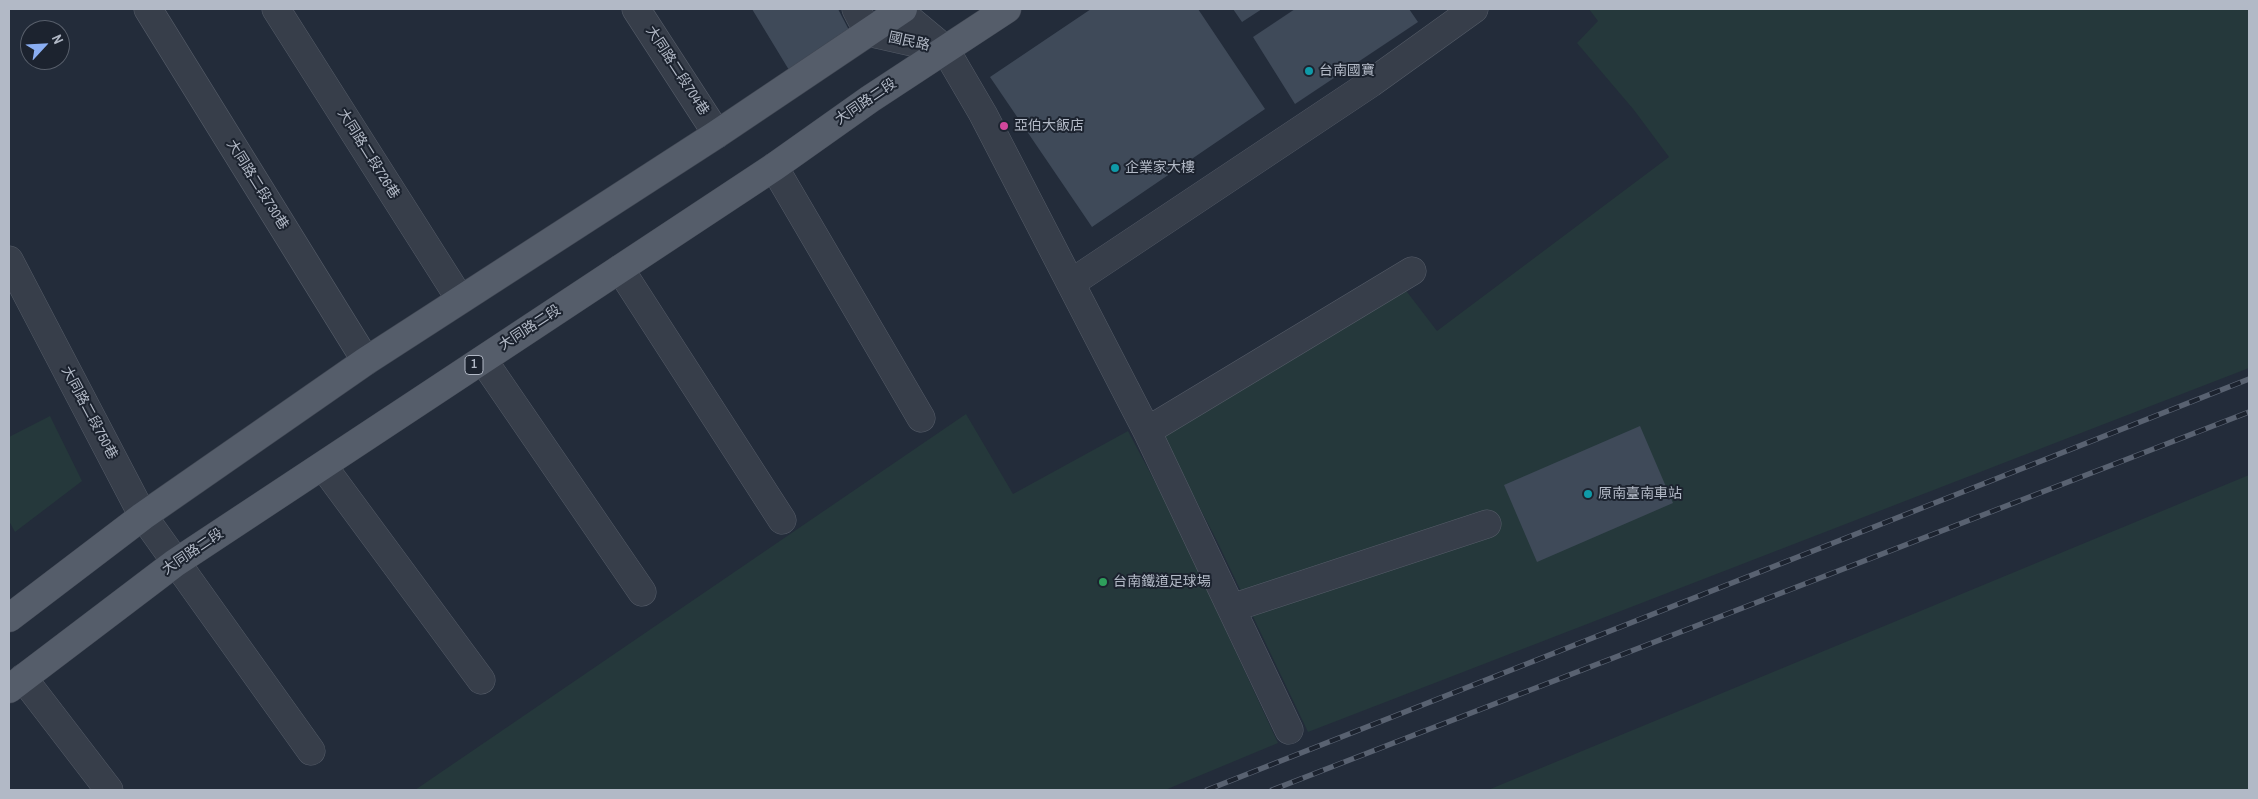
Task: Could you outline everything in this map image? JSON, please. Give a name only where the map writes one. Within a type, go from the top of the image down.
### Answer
[{"type":"main road","name":"大同路二段","points":[[16,684],[175,563],[774,167],[1007,9]]},
{"type":"main road","points":[[9,618],[143,516],[366,361],[717,134],[862,21],[900,10]]},
{"type":"street","name":"大同路二段730巷","points":[[148,9],[366,361]]},
{"type":"street","name":"大同路二段726巷","points":[[276,9],[460,299]]},
{"type":"street","name":"大同路二段704巷","points":[[636,9],[717,134]]},
{"type":"street","points":[[1071,283],[1371,83],[1474,9]]},
{"type":"street","name":"國民路","points":[[900,10],[945,50]]},
{"type":"street","name":"國民路","points":[[862,21],[945,50]]},
{"type":"street","points":[[945,50],[983,114],[1147,431],[1289,730]]},
{"type":"street","points":[[774,167],[921,418]]},
{"type":"street","name":"大同路二段750巷","points":[[9,260],[143,516],[312,751]]},
{"type":"street","points":[[620,269],[782,520]]},
{"type":"street","points":[[1147,431],[1412,271]]},
{"type":"street","points":[[483,360],[642,592]]},
{"type":"street","points":[[322,466],[481,680]]},
{"type":"street","points":[[1232,608],[1487,524]]},
{"type":"street","points":[[16,684],[109,790]]},
{"type":"shaded area","points":[[1589,9],[2249,9],[2249,368],[1308,732],[1217,541],[1162,435],[1404,288],[1437,331],[1669,157],[1634,110],[1577,43],[1598,21]]},
{"type":"shaded area","points":[[966,414],[1013,494],[1128,431],[1171,512],[1278,743],[1165,790],[415,790]]},
{"type":"shaded area","points":[[50,416],[82,481],[15,532],[9,521],[9,437]]},
{"type":"shaded area","points":[[2249,475],[2249,790],[1488,790]]},
{"type":"building","points":[[752,9],[838,9],[850,32],[789,70]]},
{"type":"building","name":"企業家大樓","points":[[1091,9],[1198,9],[1265,109],[1092,227],[990,77]]},
{"type":"building","points":[[1233,9],[1262,9],[1242,22]]},
{"type":"building","name":"台南國寶","points":[[1295,9],[1409,9],[1418,22],[1295,104],[1253,37]]},
{"type":"building","name":"原南臺南車站","points":[[1640,426],[1673,503],[1537,562],[1504,485]]},
{"type":"railway","points":[[1207,790],[2249,379]]},
{"type":"railway","points":[[1272,790],[2249,412]]},
{"type":"place","name":"台南國寶","points":[[1309,71]]},
{"type":"place","name":"亞伯大飯店","points":[[1004,126]]},
{"type":"place","name":"企業家大樓","points":[[1115,168]]},
{"type":"place","name":"原南臺南車站","points":[[1588,494]]},
{"type":"place","name":"台南鐵道足球場","points":[[1103,582]]}]
